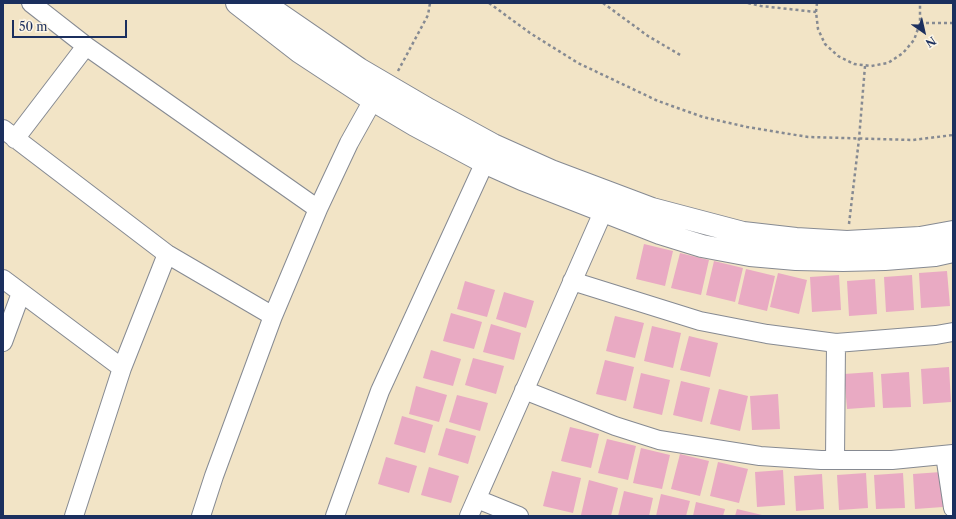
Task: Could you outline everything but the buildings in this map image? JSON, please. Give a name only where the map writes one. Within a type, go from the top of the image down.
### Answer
[{"type":"street","points":[[31,3],[86,46],[318,209]]},
{"type":"street","points":[[248,4],[300,52],[381,93],[489,154],[522,179],[603,212],[660,233],[702,246],[750,255],[796,259],[885,259],[953,251]]},
{"type":"street","points":[[86,46],[9,134],[167,254],[273,316]]},
{"type":"street","points":[[201,516],[214,476],[273,316],[318,209],[349,143],[381,93]]},
{"type":"street","points":[[489,154],[551,171],[652,208],[743,233],[796,239],[846,242],[920,238],[953,232]]},
{"type":"street","points":[[335,516],[380,391],[489,154]]},
{"type":"street","points":[[469,516],[603,212]]},
{"type":"street","points":[[74,516],[122,368],[167,254]]},
{"type":"street","points":[[3,279],[122,368]]},
{"type":"street","points":[[572,281],[700,321],[767,334],[836,342],[936,335],[953,332]]},
{"type":"street","points":[[3,342],[21,293]]},
{"type":"street","points":[[835,460],[836,342]]},
{"type":"street","points":[[524,390],[608,423],[659,440],[760,456],[835,460],[892,460],[949,454],[953,508]]},
{"type":"street","points":[[477,499],[519,516]]},
{"type":"path","points":[[381,93],[428,15],[430,3]]},
{"type":"path","points":[[489,3],[530,33],[578,63],[658,101],[703,117],[747,127],[808,137],[913,140],[953,135]]},
{"type":"path","points":[[603,3],[648,36],[682,56]]},
{"type":"path","points":[[748,3],[766,7],[816,12]]},
{"type":"path","points":[[817,3],[816,12],[818,29],[825,44],[838,56],[854,64],[865,66],[888,62],[903,53],[914,40],[920,23],[920,3]]},
{"type":"path","points":[[920,23],[953,23]]},
{"type":"path","points":[[846,242],[859,139],[865,66]]}]
